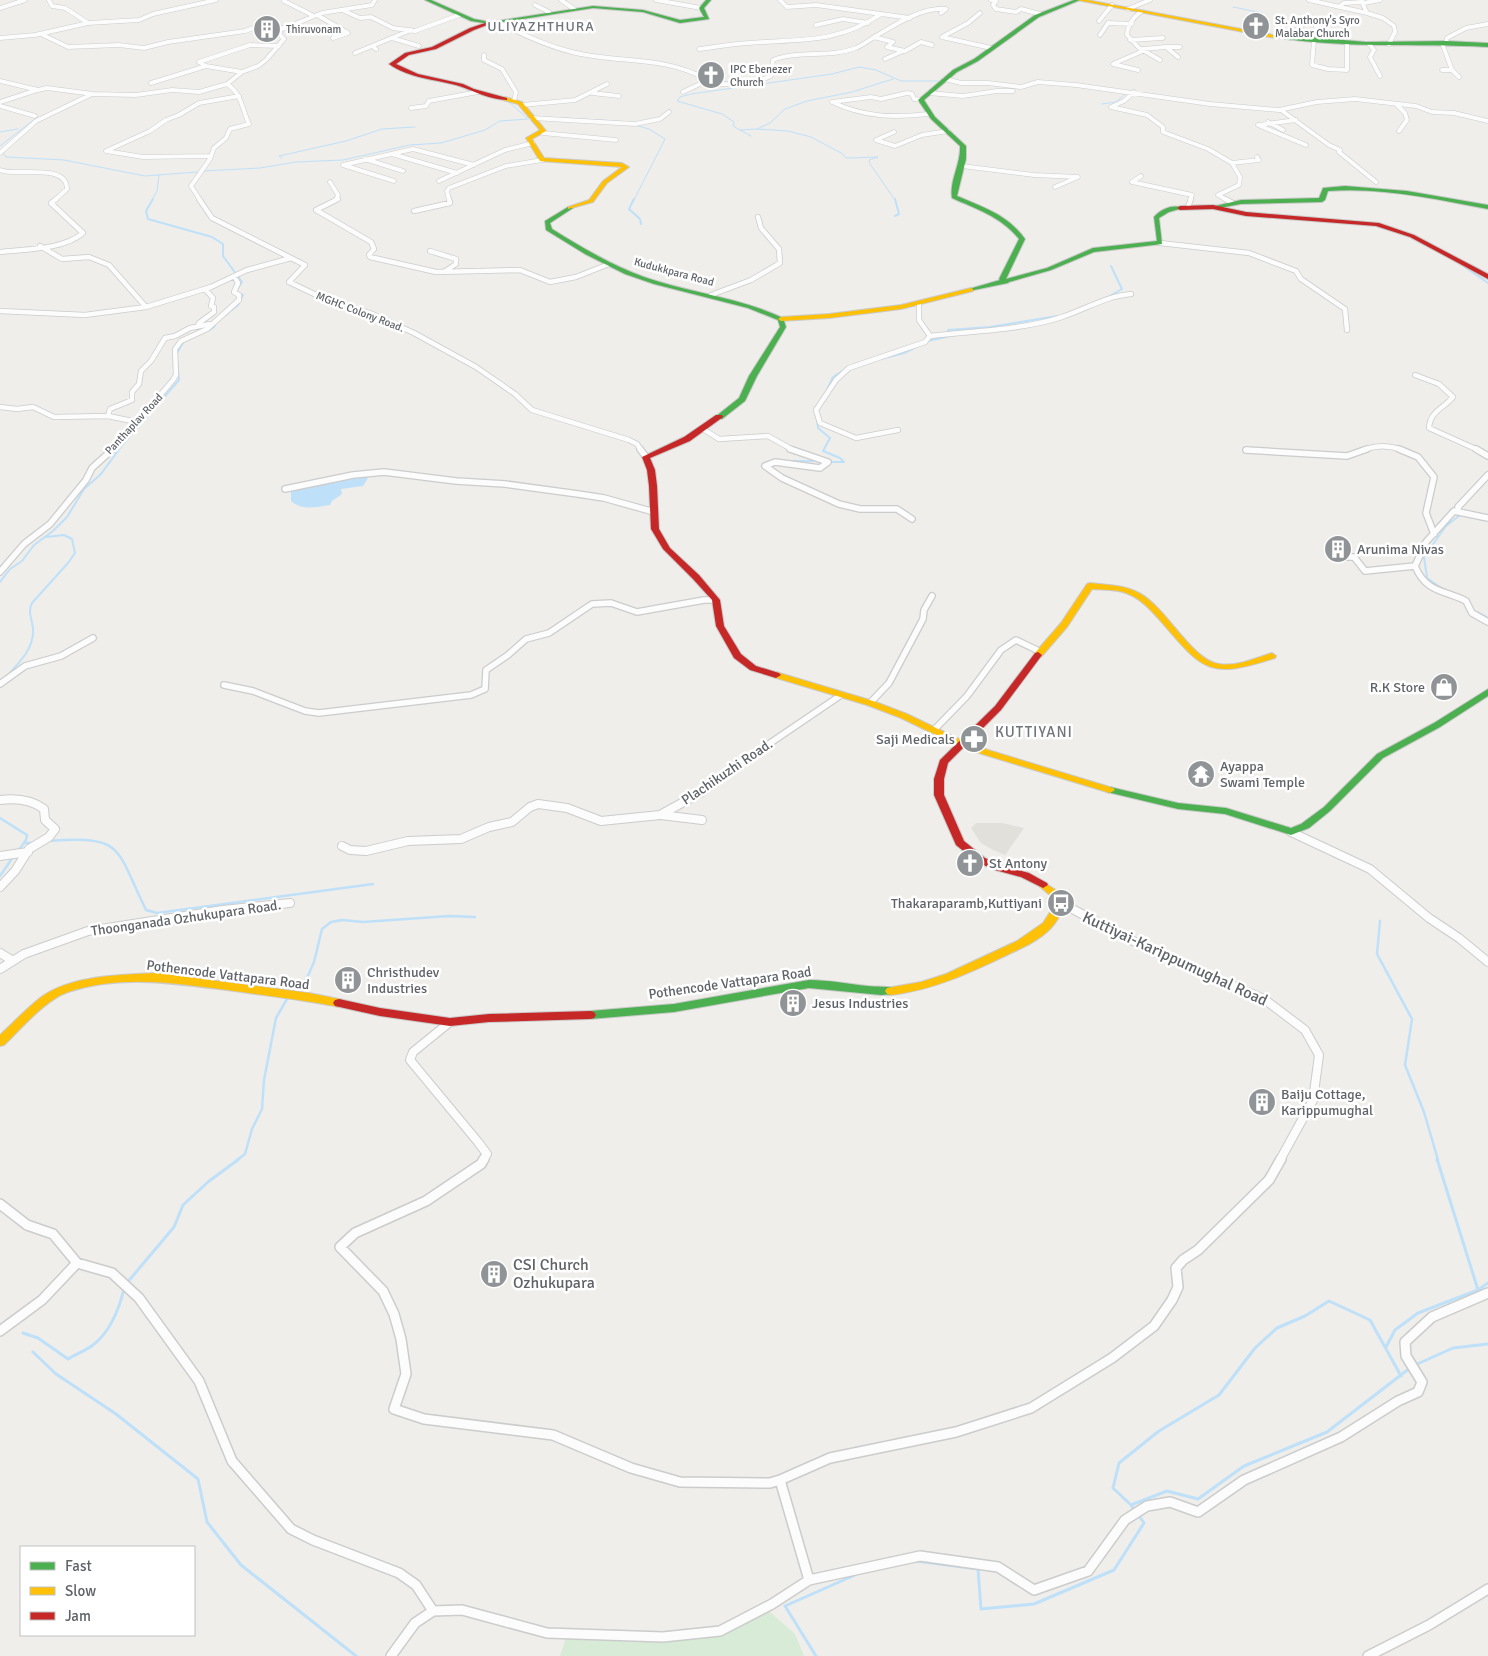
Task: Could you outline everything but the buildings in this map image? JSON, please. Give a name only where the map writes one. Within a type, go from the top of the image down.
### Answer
[{"type":"street","points":[[0,8],[25,0]]},
{"type":"street","points":[[49,0],[52,6],[65,8],[88,24]]},
{"type":"street","points":[[0,38],[41,34],[88,24],[139,20],[153,14],[216,0]]},
{"type":"street","points":[[276,3],[290,0]]},
{"type":"street","points":[[41,34],[68,47],[119,44],[144,48],[168,42],[245,31],[259,26],[283,28],[315,16],[372,4],[375,0]]},
{"type":"street","points":[[427,0],[459,15],[473,20],[496,22],[572,52],[665,63],[688,69],[706,79],[706,81],[733,87],[749,84],[771,76],[773,60],[783,56],[852,49],[870,41],[919,12],[936,8],[946,9],[941,13]]},
{"type":"street","points":[[561,0],[574,9]]},
{"type":"street","points":[[607,84],[592,93],[570,101],[518,103],[478,92],[461,84],[416,75],[392,64],[407,54],[434,48],[472,29],[496,22],[549,12],[574,9],[625,9],[686,22],[707,18],[705,4],[656,0]]},
{"type":"street","points":[[780,0],[787,7],[793,8],[816,5],[910,18]]},
{"type":"street","points":[[991,0],[996,2],[993,6],[996,9],[1016,12],[1021,9],[1040,14]]},
{"type":"street","points":[[1006,282],[1002,279],[1022,239],[1016,230],[996,216],[954,198],[954,183],[962,166],[963,146],[924,109],[925,97],[954,71],[976,60],[1040,14],[1079,0],[1255,34],[1290,38],[1369,44],[1444,43],[1488,45]]},
{"type":"street","points":[[1128,9],[1150,0]]},
{"type":"street","points":[[1309,0],[1341,3],[1380,0]]},
{"type":"street","points":[[284,1],[338,26],[348,33],[333,38]]},
{"type":"street","points":[[1363,2],[1367,13]]},
{"type":"street","points":[[1341,3],[1383,18],[1394,26],[1395,32],[1389,44]]},
{"type":"street","points":[[535,5],[549,12]]},
{"type":"street","points":[[1099,21],[1112,5]]},
{"type":"street","points":[[341,10],[360,18],[371,17],[392,28],[411,30],[418,30],[459,15]]},
{"type":"street","points":[[1141,12],[1134,16],[1127,32],[1130,40],[1160,60]]},
{"type":"street","points":[[980,13],[968,23],[942,38],[991,48]]},
{"type":"street","points":[[774,45],[824,39],[869,23],[881,14]]},
{"type":"street","points":[[816,25],[843,19],[869,23]]},
{"type":"street","points":[[1290,38],[1300,24],[1306,21],[1328,23],[1316,27]]},
{"type":"street","points":[[1100,36],[1108,23],[1132,24]]},
{"type":"street","points":[[1459,77],[1452,70],[1448,62],[1444,43],[1446,38],[1456,31],[1475,24],[1488,24]]},
{"type":"street","points":[[0,104],[46,88],[93,94],[136,95],[172,90],[199,92],[227,84],[242,72],[258,66],[284,39],[279,31],[283,28]]},
{"type":"street","points":[[355,53],[411,30]]},
{"type":"street","points":[[874,37],[893,42],[887,47],[903,51]]},
{"type":"street","points":[[392,38],[419,46]]},
{"type":"street","points":[[1130,40],[1162,38]]},
{"type":"street","points":[[699,49],[747,43],[824,39]]},
{"type":"street","points":[[1314,40],[1312,65],[1328,69],[1347,70],[1347,43]]},
{"type":"street","points":[[885,59],[910,50],[920,42],[932,45]]},
{"type":"street","points":[[1369,44],[1374,50],[1370,57],[1380,76]]},
{"type":"street","points":[[242,72],[206,66],[199,62],[246,46],[278,46]]},
{"type":"street","points":[[372,46],[376,49]]},
{"type":"street","points":[[1165,47],[1178,57]]},
{"type":"street","points":[[1138,70],[1113,64],[1144,49],[1180,47]]},
{"type":"street","points":[[484,56],[484,60],[502,69],[516,92],[518,103],[543,133]]},
{"type":"street","points":[[151,83],[206,66]]},
{"type":"street","points":[[1442,70],[1452,70]]},
{"type":"street","points":[[945,80],[961,83],[988,83],[1021,88],[1029,83],[1038,82],[1108,88],[1210,104],[1281,110],[1293,106],[1347,99],[1416,106],[1432,112],[1454,113],[1488,121]]},
{"type":"street","points":[[0,81],[38,90]]},
{"type":"street","points":[[683,92],[706,81]]},
{"type":"street","points":[[227,84],[235,89],[243,102],[244,114],[249,124],[230,129],[226,138],[214,148],[211,156],[191,186],[208,215],[229,228],[292,258]]},
{"type":"street","points":[[928,114],[893,118],[857,114],[832,102],[871,96],[881,99],[907,93],[912,94],[914,99],[1013,91]]},
{"type":"street","points":[[410,108],[426,106],[429,100],[478,92]]},
{"type":"street","points":[[1134,92],[1124,101],[1111,107],[1147,115],[1163,127],[1163,132],[1185,138],[1196,145],[1215,152],[1232,163],[1240,177],[1239,185],[1218,195],[1231,202]]},
{"type":"street","points":[[592,93],[619,96]]},
{"type":"street","points":[[0,153],[36,121],[93,94]]},
{"type":"street","points":[[211,156],[143,157],[106,151],[150,131],[166,120],[199,104],[239,96]]},
{"type":"street","points":[[0,104],[35,116]]},
{"type":"street","points":[[1397,105],[1405,113],[1407,120],[1399,131]]},
{"type":"street","points":[[1281,110],[1329,145],[1340,150],[1339,152],[1376,182]]},
{"type":"street","points":[[532,118],[635,124],[660,119],[669,112]]},
{"type":"street","points":[[1296,120],[1268,122],[1258,125],[1306,145]]},
{"type":"street","points":[[1268,122],[1283,130]]},
{"type":"street","points":[[894,132],[876,140],[895,146],[922,135],[948,131]]},
{"type":"street","points":[[542,160],[539,158],[530,138],[543,133],[616,140]]},
{"type":"street","points":[[439,181],[513,147],[533,144]]},
{"type":"street","points":[[394,181],[343,164],[416,149],[474,165]]},
{"type":"street","points":[[390,153],[457,173]]},
{"type":"street","points":[[1232,163],[1259,160],[1257,157]]},
{"type":"street","points":[[364,159],[403,171]]},
{"type":"street","points":[[414,211],[450,203],[449,188],[499,166],[521,161],[542,160]]},
{"type":"street","name":"Kudukkpara Road","points":[[542,160],[622,165],[626,167],[605,182],[591,201],[567,209],[548,222],[549,230],[609,264],[654,282],[711,296],[771,314],[781,319]]},
{"type":"street","points":[[962,166],[1034,175],[1078,177],[1055,187]]},
{"type":"street","points":[[0,170],[8,174],[42,170],[59,177],[68,185],[67,189],[51,203],[77,226],[82,233],[82,236],[65,242],[0,252]]},
{"type":"street","points":[[1141,176],[1132,182],[1192,195],[1188,208]]},
{"type":"street","points":[[330,182],[338,195],[338,199],[316,210],[371,242],[374,249],[368,255],[370,257],[455,274],[520,270],[550,282],[576,277],[609,264]]},
{"type":"street","points":[[1160,243],[1157,215],[1172,208],[1213,207],[1231,202],[1258,200],[1310,202],[1322,200],[1325,189],[1343,187],[1404,192],[1488,207]]},
{"type":"street","points":[[1213,207],[1246,214],[1318,218],[1390,227],[1412,236],[1488,277]]},
{"type":"street","points":[[711,296],[752,280],[780,263],[779,249],[762,228],[758,217]]},
{"type":"street","points":[[1347,330],[1345,309],[1307,284],[1296,270],[1249,254],[1160,243],[1093,250],[1049,269],[918,304],[876,311],[781,319],[783,327],[753,376],[742,399],[687,439],[646,457],[651,470],[655,529],[667,549],[696,577],[716,600],[720,626],[737,656],[743,662],[789,680],[870,702],[960,743],[1124,794],[1178,806],[1226,811],[1291,832],[1370,869],[1429,918],[1459,938],[1488,962]]},
{"type":"street","points":[[40,246],[62,259],[89,257],[109,265],[146,307]]},
{"type":"street","points":[[430,251],[456,259],[456,264],[444,272]]},
{"type":"street","points":[[0,311],[85,315],[146,307],[292,258]]},
{"type":"street","name":"MGHC Colony Road.","points":[[292,258],[305,265],[289,282],[331,302],[372,314],[414,332],[476,367],[515,394],[532,410],[629,440],[637,444],[646,457]]},
{"type":"street","name":"Panthaplav Road","points":[[0,572],[24,544],[50,524],[86,480],[88,472],[95,463],[115,447],[176,375],[174,355],[175,349],[181,341],[207,328],[239,300],[239,295],[234,292],[238,284],[237,275]]},
{"type":"street","points":[[198,326],[199,323],[214,312],[214,307],[211,306],[213,298],[205,288]]},
{"type":"street","points":[[898,430],[856,438],[820,423],[816,410],[836,380],[849,368],[926,342],[930,336],[1017,326],[1062,317],[1111,298],[1132,294]]},
{"type":"street","points":[[918,304],[920,320],[930,336]]},
{"type":"street","points":[[108,416],[110,409],[132,400],[132,392],[139,384],[141,371],[151,361],[165,338],[198,326],[213,323]]},
{"type":"street","points":[[1415,375],[1439,384],[1452,397],[1437,408],[1429,428],[1468,444],[1488,456]]},
{"type":"street","points":[[0,408],[33,408],[54,417],[108,416],[137,422]]},
{"type":"street","points":[[703,429],[719,440],[768,436],[787,448],[828,462],[820,468],[775,462],[765,466],[782,478],[839,504],[860,509],[897,509],[912,519]]},
{"type":"street","points":[[1246,450],[1346,456],[1372,447],[1392,446],[1418,457],[1434,477],[1426,513],[1434,534]]},
{"type":"street","points":[[285,489],[352,475],[384,472],[578,494],[604,498],[654,512]]},
{"type":"street","points":[[1458,512],[1458,507],[1488,475]]},
{"type":"street","points":[[1415,566],[1426,542],[1452,513],[1458,512],[1488,518]]},
{"type":"street","points":[[1345,557],[1354,557],[1365,571],[1415,566]]},
{"type":"street","points":[[1415,566],[1419,574],[1440,593],[1464,600],[1468,603],[1472,613],[1488,622]]},
{"type":"street","points":[[1061,903],[1055,894],[1044,886],[1025,875],[981,860],[960,843],[939,795],[939,779],[943,762],[960,743],[998,708],[1064,625],[1090,586],[1134,593],[1155,610],[1204,664],[1217,669],[1250,666],[1272,656]]},
{"type":"street","points":[[870,702],[892,677],[923,619],[924,610],[932,596]]},
{"type":"street","points":[[224,685],[253,691],[305,710],[319,713],[471,695],[484,691],[487,687],[486,670],[520,644],[530,637],[548,633],[592,604],[611,603],[637,612],[716,600]]},
{"type":"street","points":[[0,684],[25,666],[61,656],[93,638]]},
{"type":"street","points":[[934,730],[967,696],[1001,650],[1016,640],[1041,652]]},
{"type":"street","points":[[1291,832],[1305,826],[1326,809],[1350,788],[1380,756],[1436,725],[1488,692]]},
{"type":"street","name":"Plachikuzhi Road.","points":[[342,846],[348,850],[362,852],[408,841],[442,842],[461,839],[489,827],[514,821],[533,805],[543,804],[572,808],[601,821],[660,815],[700,793],[841,694]]},
{"type":"street","points":[[0,800],[10,797],[34,802],[42,806],[45,820],[55,829],[28,852],[15,871],[0,887]]},
{"type":"street","points":[[660,815],[702,820]]},
{"type":"street","points":[[0,856],[28,852]]},
{"type":"street","name":"Thoonganada Ozhukupara Road.","points":[[0,969],[24,954],[88,931],[223,910],[290,903]]},
{"type":"street","name":"Pothencode Vattapara Road","points":[[0,1042],[44,1001],[55,994],[65,989],[111,979],[157,977],[309,998],[380,1012],[450,1022],[489,1018],[610,1014],[674,1008],[816,983],[879,992],[905,991],[939,982],[965,972],[1032,937],[1052,920],[1061,903]]},
{"type":"street","name":"Kuttiyai-Karippumughal Road","points":[[450,1022],[413,1052],[410,1060],[487,1154],[481,1164],[426,1201],[355,1234],[340,1247],[383,1291],[394,1314],[401,1338],[406,1374],[394,1409],[424,1419],[554,1435],[631,1468],[680,1482],[770,1483],[830,1458],[956,1432],[1030,1408],[1112,1358],[1154,1326],[1172,1300],[1178,1287],[1176,1268],[1183,1260],[1198,1250],[1269,1180],[1313,1100],[1319,1055],[1304,1030],[1264,998],[1152,951],[1061,903]]},
{"type":"street","points":[[0,953],[13,962]]},
{"type":"street","points":[[0,1204],[27,1225],[53,1234],[77,1263],[112,1273],[139,1298],[199,1381],[232,1461],[291,1529],[313,1540],[399,1573],[416,1585],[433,1611]]},
{"type":"street","points":[[0,1331],[20,1319],[48,1295],[77,1263]]},
{"type":"street","points":[[391,1656],[415,1624],[433,1611],[462,1610],[547,1633],[663,1637],[720,1631],[772,1604],[809,1580],[920,1556],[998,1567],[1034,1590],[1088,1571],[1125,1520],[1147,1506],[1170,1502],[1198,1512],[1244,1480],[1341,1437],[1398,1401],[1418,1392],[1422,1382],[1406,1356],[1405,1342],[1432,1317],[1488,1292]]},
{"type":"street","points":[[780,1480],[809,1580]]},
{"type":"street","points":[[1368,1656],[1429,1625],[1488,1589]]},
{"type":"shaded area","points":[[976,823],[1002,823],[1024,828],[1005,855],[981,843],[971,828]]},
{"type":"green space","points":[[762,1605],[795,1634],[804,1656],[560,1656],[567,1635],[584,1635],[615,1630],[654,1633],[696,1631],[728,1623]]},
{"type":"water","points":[[362,475],[368,478],[363,486],[341,489],[342,494],[332,501],[330,505],[305,507],[291,501],[291,491],[296,487]]},
{"type":"waterway","points":[[1233,7],[1262,13]]},
{"type":"waterway","points":[[740,130],[733,126],[734,122],[722,114],[677,101],[680,97],[691,94],[832,74],[859,67],[876,70],[901,81],[938,81]]},
{"type":"waterway","points":[[400,70],[411,74]]},
{"type":"waterway","points":[[423,78],[435,81]]},
{"type":"waterway","points":[[757,129],[770,123],[785,109],[807,101],[852,92],[893,79]]},
{"type":"waterway","points":[[457,85],[472,92]]},
{"type":"waterway","points":[[1102,104],[1116,102],[1126,93]]},
{"type":"waterway","points":[[484,95],[509,102],[527,118]]},
{"type":"waterway","points":[[563,118],[617,121]]},
{"type":"waterway","points":[[0,146],[35,119]]},
{"type":"waterway","points":[[204,171],[260,168],[296,162],[343,160],[410,145],[441,143],[485,130],[500,121],[528,119]]},
{"type":"waterway","points":[[634,200],[665,139],[649,129],[635,125]]},
{"type":"waterway","points":[[282,158],[279,156],[346,141],[382,129],[415,127]]},
{"type":"waterway","points":[[0,132],[18,129]]},
{"type":"waterway","points":[[740,130],[757,129]]},
{"type":"waterway","points":[[757,129],[788,131],[811,137],[843,154],[846,158],[878,157],[869,160],[870,164],[895,200]]},
{"type":"waterway","points":[[740,130],[751,136]]},
{"type":"waterway","points":[[2,152],[6,157],[64,160],[145,176],[197,172]]},
{"type":"waterway","points":[[152,200],[157,191],[159,175]]},
{"type":"waterway","points":[[153,199],[146,211],[148,219],[212,237],[223,244],[223,256],[242,282],[236,291],[243,295],[238,305],[224,316]]},
{"type":"waterway","points":[[634,199],[629,209],[640,219],[641,224]]},
{"type":"waterway","points":[[895,199],[899,214],[895,216]]},
{"type":"waterway","points":[[1462,265],[1488,283]]},
{"type":"waterway","points":[[1108,297],[1122,289],[1111,266]]},
{"type":"waterway","points":[[928,341],[950,336],[948,330],[990,327],[1057,316]]},
{"type":"waterway","points":[[208,331],[214,327],[217,321]]},
{"type":"waterway","points":[[177,353],[184,341]]},
{"type":"waterway","points":[[881,359],[904,353],[916,347]]},
{"type":"waterway","points":[[0,582],[10,569],[22,561],[34,545],[53,531],[67,517],[84,489],[101,474],[123,444],[179,380],[177,359]]},
{"type":"waterway","points":[[826,392],[833,377],[847,368]]},
{"type":"waterway","points":[[817,418],[818,428],[830,438],[823,451],[840,458],[844,462],[830,462]]},
{"type":"waterway","points":[[782,461],[819,461]]},
{"type":"waterway","points":[[1470,512],[1488,515]]},
{"type":"waterway","points":[[1444,590],[1427,578],[1424,557],[1446,526],[1460,515]]},
{"type":"waterway","points":[[6,677],[24,656],[31,644],[33,637],[30,613],[32,603],[75,553],[72,539],[64,535],[46,537]]},
{"type":"waterway","points":[[1477,612],[1488,618]]},
{"type":"waterway","points":[[0,818],[27,835],[26,840],[18,851]]},
{"type":"waterway","points":[[47,841],[91,840],[104,844],[114,850],[122,859],[146,910],[157,913],[373,884]]},
{"type":"waterway","points":[[24,843],[34,843]]},
{"type":"waterway","points":[[0,876],[13,857]]},
{"type":"waterway","points":[[297,990],[307,978],[314,962],[322,929],[331,922],[342,920],[363,922],[449,916],[475,917]]},
{"type":"waterway","points":[[1380,921],[1377,954],[1412,1019],[1405,1065],[1424,1112],[1438,1160]]},
{"type":"waterway","points":[[237,1160],[245,1154],[252,1129],[262,1109],[264,1080],[276,1018],[287,999]]},
{"type":"waterway","points":[[126,1284],[174,1227],[183,1205],[208,1182],[239,1159]]},
{"type":"waterway","points":[[1437,1159],[1478,1290]]},
{"type":"waterway","points":[[1478,1290],[1488,1283]]},
{"type":"waterway","points":[[23,1333],[38,1338],[68,1359],[93,1345],[104,1334],[116,1312],[124,1289]]},
{"type":"waterway","points":[[1386,1347],[1395,1330],[1418,1313],[1478,1290]]},
{"type":"waterway","points":[[1131,1505],[1113,1488],[1119,1463],[1159,1431],[1219,1395],[1255,1348],[1277,1328],[1305,1316],[1329,1301],[1370,1320],[1401,1375]]},
{"type":"waterway","points":[[1415,1365],[1453,1348],[1488,1344]]},
{"type":"waterway","points":[[33,1352],[56,1374],[116,1414],[198,1479],[207,1522],[241,1565],[356,1656]]},
{"type":"waterway","points":[[1401,1375],[1410,1368]]},
{"type":"waterway","points":[[1131,1505],[1167,1491],[1198,1499],[1244,1466],[1327,1432],[1401,1375]]},
{"type":"waterway","points":[[1131,1505],[1135,1511]]},
{"type":"waterway","points":[[916,1561],[978,1569],[981,1609],[1034,1604],[1114,1570],[1144,1523],[1139,1516]]},
{"type":"waterway","points":[[816,1656],[785,1606],[855,1575]]},
{"type":"traffic: fast","points":[[427,0],[473,20],[490,23],[593,7],[643,11],[680,22],[707,18],[701,8],[709,0]]},
{"type":"traffic: fast","points":[[1006,282],[1002,279],[1022,239],[1016,231],[1000,218],[954,197],[963,159],[963,146],[933,118],[921,100],[955,71],[976,60],[1037,16],[1078,0]]},
{"type":"traffic: fast","points":[[1275,36],[1366,44],[1446,43],[1488,45]]},
{"type":"traffic: fast","points":[[1214,207],[1241,202],[1322,200],[1325,189],[1345,188],[1407,192],[1488,207]]},
{"type":"traffic: fast","points":[[570,208],[547,222],[549,230],[601,260],[628,273],[656,283],[735,302],[781,319],[783,327],[753,376],[742,399],[719,417]]},
{"type":"traffic: fast","points":[[971,290],[1049,269],[1093,250],[1160,243],[1156,218],[1167,210],[1180,208]]},
{"type":"traffic: fast","points":[[1110,790],[1178,806],[1226,811],[1291,832],[1305,826],[1327,809],[1380,756],[1437,725],[1488,692]]},
{"type":"traffic: fast","points":[[590,1015],[674,1008],[809,984],[870,991],[891,991]]},
{"type":"traffic: slow","points":[[1079,0],[1275,36]]},
{"type":"traffic: slow","points":[[505,99],[520,103],[543,131],[529,138],[542,160],[622,165],[626,167],[605,182],[591,201],[570,208]]},
{"type":"traffic: slow","points":[[781,319],[829,316],[901,307],[971,290]]},
{"type":"traffic: slow","points":[[1038,655],[1064,625],[1090,586],[1125,590],[1139,596],[1155,610],[1197,656],[1207,663],[1218,667],[1232,667],[1272,656]]},
{"type":"traffic: slow","points":[[776,675],[870,703],[904,716],[960,743],[985,752],[1110,790]]},
{"type":"traffic: slow","points":[[891,991],[921,986],[949,977],[1027,941],[1049,923],[1061,903],[1055,894],[1043,885]]},
{"type":"traffic: slow","points":[[0,1042],[44,1001],[55,994],[65,989],[111,979],[157,977],[309,997],[339,1003]]},
{"type":"traffic: jam","points":[[493,22],[472,29],[434,48],[407,54],[392,64],[416,75],[461,85],[505,99]]},
{"type":"traffic: jam","points":[[1180,208],[1213,207],[1246,214],[1377,224],[1412,236],[1488,277]]},
{"type":"traffic: jam","points":[[719,417],[687,439],[646,457],[651,470],[655,529],[667,549],[696,577],[716,600],[720,626],[737,656],[753,668],[776,675]]},
{"type":"traffic: jam","points":[[1038,655],[998,708],[943,762],[939,779],[939,795],[960,843],[981,860],[999,868],[1025,875],[1043,885]]},
{"type":"traffic: jam","points":[[339,1003],[380,1012],[450,1022],[489,1018],[590,1015]]},
{"type":"place","name":"St. Anthony's Syro Malabar Church","points":[[1256,26]]},
{"type":"place","name":"Thiruvonam","points":[[267,29]]},
{"type":"place","name":"IPC Ebenezer Church","points":[[711,75]]},
{"type":"place","name":"Arunima Nivas","points":[[1338,549]]},
{"type":"place","name":"R.K Store","points":[[1444,687]]},
{"type":"place","name":"Saji Medicals","points":[[974,739]]},
{"type":"place","name":"Ayappa Swami Temple","points":[[1201,774]]},
{"type":"place","name":"St Antony","points":[[970,863]]},
{"type":"place","name":"Thakaraparamb,Kuttiyani","points":[[1061,903]]},
{"type":"place","name":"Christhudev Industries","points":[[348,980]]},
{"type":"place","name":"Jesus Industries","points":[[793,1003]]},
{"type":"place","name":"Baiju Cottage, Karippumughal","points":[[1262,1102]]},
{"type":"place","name":"CSI Church Ozhukupara","points":[[494,1274]]},
{"type":"district","name":"ULIYAZHTHURA","points":[[541,26]]},
{"type":"district","name":"KUTTIYANI","points":[[1034,732]]}]
